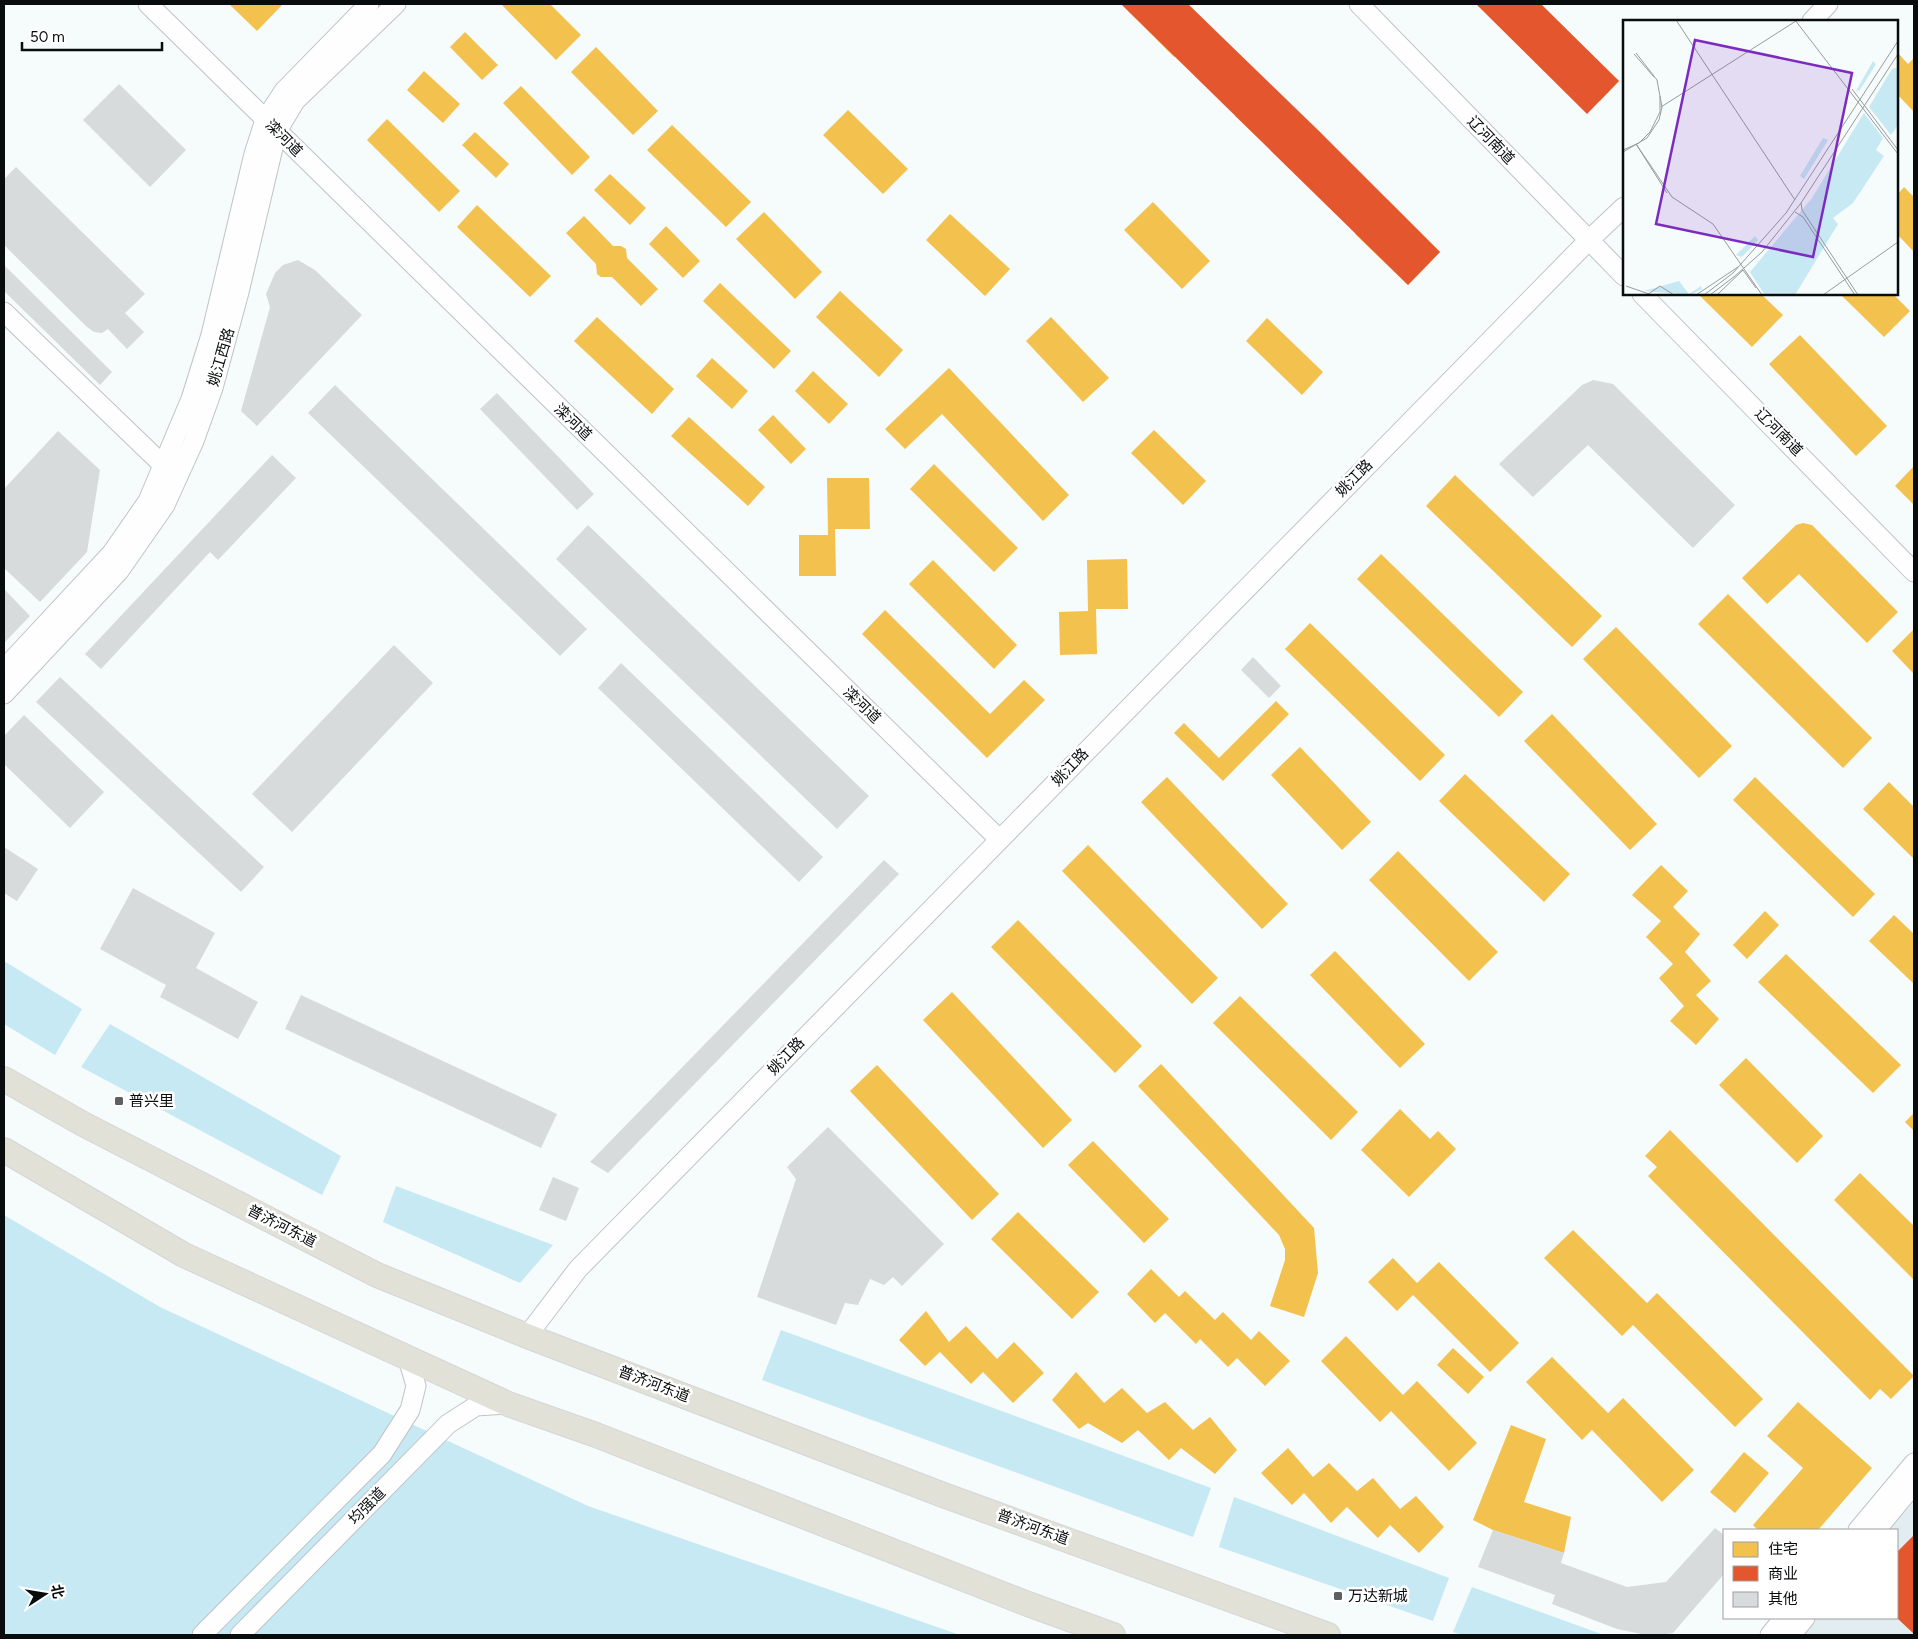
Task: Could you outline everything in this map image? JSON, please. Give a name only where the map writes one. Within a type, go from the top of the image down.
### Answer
[{"type":"main road","name":"普济河东道","points":[[4,1079],[83,1124],[377,1275],[527,1336],[946,1496],[1328,1635]]},
{"type":"main road","points":[[4,1150],[184,1256],[508,1404],[596,1435],[1113,1635]]},
{"type":"street","name":"滦河道","points":[[148,4],[999,839]]},
{"type":"street","name":"姚江西路","points":[[4,669],[112,553],[148,501],[191,400],[211,335],[254,154],[271,125],[284,91],[369,4]]},
{"type":"street","name":"姚江西路","points":[[4,694],[119,571],[165,506],[194,441],[213,388],[239,292],[271,125],[396,4]]},
{"type":"street","name":"辽河南道","points":[[1359,4],[1623,275]]},
{"type":"street","points":[[1813,20],[1828,4]]},
{"type":"street","name":"姚江路","points":[[527,1336],[578,1269],[1589,240],[1623,209]]},
{"type":"street","name":"辽河南道","points":[[1643,295],[1914,572]]},
{"type":"street","points":[[4,312],[163,465]]},
{"type":"street","name":"均强道","points":[[202,1635],[382,1454],[410,1410],[416,1386],[408,1358]]},
{"type":"street","name":"均强道","points":[[240,1635],[448,1424],[476,1406],[508,1404]]},
{"type":"street","points":[[1859,1529],[1914,1463]]},
{"type":"street","points":[[1877,1529],[1914,1483]]},
{"type":"street","points":[[1770,1635],[1783,1619]]},
{"type":"street","points":[[1791,1635],[1804,1619]]},
{"type":"shaded area","points":[[4,961],[82,1009],[55,1055],[4,1024]]},
{"type":"shaded area","points":[[110,1024],[341,1156],[322,1195],[81,1067]]},
{"type":"shaded area","points":[[396,1186],[553,1245],[520,1283],[383,1222]]},
{"type":"shaded area","points":[[4,1215],[160,1307],[588,1506],[960,1635],[4,1635]]},
{"type":"shaded area","points":[[781,1330],[1211,1488],[1193,1537],[762,1380]]},
{"type":"shaded area","points":[[1234,1497],[1449,1578],[1433,1621],[1219,1547]]},
{"type":"shaded area","points":[[1914,1500],[1914,1635],[1803,1635],[1815,1619],[1898,1619],[1898,1529],[1889,1529]]},
{"type":"shaded area","points":[[1472,1587],[1604,1635],[1462,1635],[1453,1632]]},
{"type":"building: 住宅","points":[[229,4],[280,4],[282,5],[257,31]]},
{"type":"building: 住宅","points":[[501,4],[550,4],[581,35],[556,60]]},
{"type":"building: 住宅","points":[[1121,4],[1188,4],[1206,22],[1174,57]]},
{"type":"building: 住宅","points":[[1496,4],[1513,4],[1505,12]]},
{"type":"building: 住宅","points":[[465,32],[498,65],[482,80],[450,47]]},
{"type":"building: 住宅","points":[[1569,33],[1619,81],[1600,101],[1550,53]]},
{"type":"building: 住宅","points":[[596,47],[658,111],[633,135],[571,72]]},
{"type":"building: 住宅","points":[[1898,53],[1908,64],[1914,58],[1914,112],[1898,95]]},
{"type":"building: 住宅","points":[[424,71],[460,104],[443,123],[407,90]]},
{"type":"building: 住宅","points":[[1267,82],[1321,133],[1289,167],[1235,116]]},
{"type":"building: 住宅","points":[[521,86],[590,157],[572,175],[503,103]]},
{"type":"building: 住宅","points":[[848,110],[908,169],[883,194],[823,135]]},
{"type":"building: 住宅","points":[[387,119],[460,191],[439,212],[367,140]]},
{"type":"building: 住宅","points":[[672,125],[751,202],[726,227],[647,150]]},
{"type":"building: 住宅","points":[[475,132],[509,164],[496,178],[462,145]]},
{"type":"building: 住宅","points":[[610,174],[646,208],[630,225],[594,190]]},
{"type":"building: 住宅","points":[[1904,187],[1914,197],[1914,252],[1898,235],[1898,194]]},
{"type":"building: 住宅","points":[[1388,200],[1440,252],[1408,285],[1355,234]]},
{"type":"building: 住宅","points":[[1153,202],[1210,261],[1182,289],[1124,230]]},
{"type":"building: 住宅","points":[[477,205],[551,276],[530,297],[457,227]]},
{"type":"building: 住宅","points":[[764,212],[822,272],[795,299],[736,239]]},
{"type":"building: 住宅","points":[[950,214],[1010,269],[985,296],[926,240]]},
{"type":"building: 住宅","points":[[584,216],[613,246],[621,246],[626,249],[627,258],[658,289],[641,306],[612,277],[601,277],[597,274],[596,264],[566,233]]},
{"type":"building: 住宅","points":[[666,226],[700,261],[683,278],[649,244]]},
{"type":"building: 住宅","points":[[720,283],[791,351],[774,369],[703,301]]},
{"type":"building: 住宅","points":[[840,291],[903,350],[879,377],[816,317]]},
{"type":"building: 住宅","points":[[1699,295],[1762,295],[1783,315],[1752,347]]},
{"type":"building: 住宅","points":[[1841,295],[1894,295],[1910,311],[1884,337]]},
{"type":"building: 住宅","points":[[597,317],[674,389],[652,414],[574,341]]},
{"type":"building: 住宅","points":[[1051,317],[1109,378],[1083,402],[1026,341]]},
{"type":"building: 住宅","points":[[1267,318],[1323,372],[1302,395],[1246,341]]},
{"type":"building: 住宅","points":[[1800,335],[1887,426],[1856,456],[1769,364]]},
{"type":"building: 住宅","points":[[712,358],[748,391],[732,409],[696,376]]},
{"type":"building: 住宅","points":[[949,368],[1069,495],[1043,521],[942,414],[905,449],[885,429]]},
{"type":"building: 住宅","points":[[813,371],[848,404],[829,424],[795,391]]},
{"type":"building: 住宅","points":[[773,415],[806,449],[791,464],[758,430]]},
{"type":"building: 住宅","points":[[689,417],[765,487],[748,506],[671,436]]},
{"type":"building: 住宅","points":[[1154,430],[1206,481],[1183,505],[1131,453]]},
{"type":"building: 住宅","points":[[934,464],[1018,548],[994,572],[910,489]]},
{"type":"building: 住宅","points":[[1914,466],[1914,505],[1895,486]]},
{"type":"building: 住宅","points":[[1455,475],[1602,616],[1572,647],[1426,506]]},
{"type":"building: 住宅","points":[[827,478],[869,478],[870,529],[835,529],[836,576],[799,576],[799,535],[828,535]]},
{"type":"building: 住宅","points":[[1803,523],[1812,525],[1898,612],[1867,643],[1799,574],[1767,604],[1742,578],[1796,525]]},
{"type":"building: 住宅","points":[[1381,554],[1523,692],[1499,717],[1357,579]]},
{"type":"building: 住宅","points":[[1127,559],[1128,609],[1096,609],[1097,654],[1060,655],[1059,612],[1088,611],[1087,560]]},
{"type":"building: 住宅","points":[[933,560],[1017,645],[994,669],[909,584]]},
{"type":"building: 住宅","points":[[1728,594],[1872,738],[1843,768],[1698,624]]},
{"type":"building: 住宅","points":[[885,610],[990,714],[1024,680],[1045,700],[987,758],[862,634]]},
{"type":"building: 住宅","points":[[1310,623],[1445,755],[1420,781],[1285,649]]},
{"type":"building: 住宅","points":[[1616,627],[1732,746],[1699,778],[1583,659]]},
{"type":"building: 住宅","points":[[1914,629],[1914,674],[1892,651]]},
{"type":"building: 住宅","points":[[1276,701],[1289,714],[1223,781],[1174,733],[1184,723],[1219,758]]},
{"type":"building: 住宅","points":[[1552,714],[1657,824],[1630,850],[1524,741]]},
{"type":"building: 住宅","points":[[1300,747],[1371,822],[1342,850],[1271,775]]},
{"type":"building: 住宅","points":[[1465,774],[1570,874],[1544,902],[1439,801]]},
{"type":"building: 住宅","points":[[1167,777],[1288,904],[1262,929],[1141,802]]},
{"type":"building: 住宅","points":[[1755,777],[1875,894],[1853,917],[1733,800]]},
{"type":"building: 住宅","points":[[1889,782],[1914,807],[1914,859],[1863,809]]},
{"type":"building: 住宅","points":[[1088,845],[1218,978],[1192,1004],[1062,871]]},
{"type":"building: 住宅","points":[[1398,851],[1498,952],[1469,981],[1369,880]]},
{"type":"building: 住宅","points":[[1661,865],[1688,891],[1673,907],[1700,934],[1685,952],[1711,981],[1696,995],[1719,1019],[1696,1045],[1670,1021],[1684,1006],[1659,978],[1673,964],[1646,937],[1661,921],[1632,895]]},
{"type":"building: 住宅","points":[[1765,911],[1779,925],[1747,959],[1733,945]]},
{"type":"building: 住宅","points":[[1894,915],[1914,934],[1914,984],[1869,941]]},
{"type":"building: 住宅","points":[[1018,920],[1142,1046],[1115,1073],[991,947]]},
{"type":"building: 住宅","points":[[1335,951],[1425,1044],[1400,1068],[1310,975]]},
{"type":"building: 住宅","points":[[1786,954],[1901,1065],[1873,1093],[1758,982]]},
{"type":"building: 住宅","points":[[952,992],[1072,1120],[1043,1148],[923,1020]]},
{"type":"building: 住宅","points":[[1240,996],[1358,1112],[1331,1140],[1213,1023]]},
{"type":"building: 住宅","points":[[1746,1058],[1823,1136],[1797,1163],[1719,1085]]},
{"type":"building: 住宅","points":[[1161,1064],[1314,1228],[1318,1273],[1304,1317],[1270,1306],[1285,1260],[1285,1249],[1279,1235],[1138,1086]]},
{"type":"building: 住宅","points":[[877,1065],[999,1194],[972,1220],[850,1091]]},
{"type":"building: 住宅","points":[[1400,1109],[1430,1139],[1438,1131],[1456,1149],[1409,1197],[1361,1150]]},
{"type":"building: 住宅","points":[[1914,1113],[1914,1131],[1905,1122]]},
{"type":"building: 住宅","points":[[1670,1130],[1914,1376],[1891,1399],[1880,1389],[1870,1400],[1648,1176],[1657,1167],[1645,1156]]},
{"type":"building: 住宅","points":[[1093,1141],[1169,1219],[1144,1243],[1068,1165]]},
{"type":"building: 住宅","points":[[1860,1173],[1914,1226],[1914,1280],[1834,1200]]},
{"type":"building: 住宅","points":[[1018,1212],[1099,1292],[1072,1319],[991,1239]]},
{"type":"building: 住宅","points":[[1573,1230],[1647,1303],[1657,1293],[1763,1399],[1735,1427],[1633,1325],[1622,1336],[1544,1258]]},
{"type":"building: 住宅","points":[[1393,1258],[1417,1283],[1439,1262],[1519,1343],[1490,1372],[1413,1295],[1397,1311],[1368,1282]]},
{"type":"building: 住宅","points":[[1151,1269],[1179,1297],[1185,1291],[1215,1320],[1223,1312],[1251,1340],[1259,1331],[1290,1361],[1265,1386],[1237,1358],[1228,1367],[1200,1339],[1196,1344],[1165,1313],[1155,1323],[1127,1294]]},
{"type":"building: 住宅","points":[[926,1311],[949,1342],[966,1326],[997,1359],[1014,1342],[1044,1373],[1013,1403],[983,1372],[971,1384],[940,1352],[925,1366],[899,1340]]},
{"type":"building: 住宅","points":[[1346,1336],[1403,1395],[1417,1381],[1477,1443],[1449,1471],[1391,1411],[1380,1422],[1321,1361]]},
{"type":"building: 住宅","points":[[1453,1348],[1484,1377],[1468,1394],[1437,1365]]},
{"type":"building: 住宅","points":[[1552,1357],[1608,1413],[1623,1398],[1694,1470],[1662,1502],[1592,1430],[1582,1440],[1526,1382]]},
{"type":"building: 住宅","points":[[1076,1372],[1104,1403],[1122,1388],[1147,1413],[1165,1402],[1193,1430],[1210,1417],[1237,1450],[1215,1474],[1181,1448],[1169,1460],[1138,1430],[1122,1443],[1088,1423],[1079,1429],[1052,1400]]},
{"type":"building: 住宅","points":[[1798,1402],[1872,1468],[1819,1529],[1757,1529],[1753,1525],[1803,1468],[1767,1436]]},
{"type":"building: 住宅","points":[[1511,1425],[1546,1439],[1524,1502],[1571,1517],[1564,1553],[1493,1530],[1473,1520]]},
{"type":"building: 住宅","points":[[1288,1448],[1313,1477],[1329,1463],[1357,1491],[1373,1478],[1400,1509],[1416,1496],[1444,1527],[1419,1553],[1390,1525],[1378,1538],[1347,1507],[1331,1523],[1304,1493],[1292,1505],[1261,1473]]},
{"type":"building: 住宅","points":[[1744,1452],[1769,1473],[1735,1513],[1710,1492]]},
{"type":"building: 商业","points":[[1121,4],[1188,4],[1440,252],[1408,285]]},
{"type":"building: 商业","points":[[1476,4],[1541,4],[1619,81],[1587,114]]},
{"type":"building: 商业","points":[[1914,1535],[1914,1634],[1898,1619],[1898,1551]]},
{"type":"building: 其他","points":[[119,84],[186,150],[150,187],[83,120]]},
{"type":"building: 其他","points":[[16,167],[145,294],[125,313],[144,332],[127,349],[108,329],[102,333],[94,332],[87,327],[4,245],[4,179]]},
{"type":"building: 其他","points":[[298,260],[315,270],[362,315],[257,426],[241,411],[270,307],[266,294],[275,273],[283,265]]},
{"type":"building: 其他","points":[[4,265],[112,372],[100,385],[4,291]]},
{"type":"building: 其他","points":[[1593,380],[1613,384],[1735,505],[1693,548],[1588,445],[1533,497],[1499,464],[1582,385]]},
{"type":"building: 其他","points":[[335,385],[587,629],[560,656],[308,413]]},
{"type":"building: 其他","points":[[497,393],[594,494],[577,510],[480,409]]},
{"type":"building: 其他","points":[[58,431],[100,470],[87,552],[40,602],[4,568],[4,489]]},
{"type":"building: 其他","points":[[272,455],[296,478],[218,560],[210,552],[101,669],[85,654]]},
{"type":"building: 其他","points":[[588,525],[869,796],[837,829],[556,559]]},
{"type":"building: 其他","points":[[4,589],[30,616],[4,643]]},
{"type":"building: 其他","points":[[394,645],[433,683],[292,832],[252,794]]},
{"type":"building: 其他","points":[[1253,657],[1281,686],[1269,698],[1241,670]]},
{"type":"building: 其他","points":[[621,663],[823,857],[799,882],[598,688]]},
{"type":"building: 其他","points":[[60,677],[264,867],[241,892],[36,702]]},
{"type":"building: 其他","points":[[24,715],[104,792],[70,828],[4,764],[4,736]]},
{"type":"building: 其他","points":[[4,847],[38,869],[17,901],[4,893]]},
{"type":"building: 其他","points":[[884,860],[899,874],[608,1173],[590,1162]]},
{"type":"building: 其他","points":[[133,888],[215,933],[196,968],[258,1002],[238,1039],[160,997],[166,985],[100,949]]},
{"type":"building: 其他","points":[[301,995],[557,1114],[541,1148],[285,1029]]},
{"type":"building: 其他","points":[[828,1127],[944,1244],[902,1286],[893,1277],[884,1285],[870,1279],[858,1305],[845,1303],[836,1325],[757,1297],[796,1179],[787,1167]]},
{"type":"building: 其他","points":[[553,1177],[579,1188],[566,1221],[539,1210]]},
{"type":"building: 其他","points":[[1715,1528],[1723,1534],[1723,1575],[1673,1633],[1660,1635],[1646,1635],[1617,1629],[1552,1604],[1555,1595],[1478,1567],[1493,1530],[1564,1553],[1561,1563],[1627,1587],[1666,1582]]},
{"type":"place","name":"普兴里","points":[[119,1101]]},
{"type":"place","name":"万达新城","points":[[1338,1596]]}]
